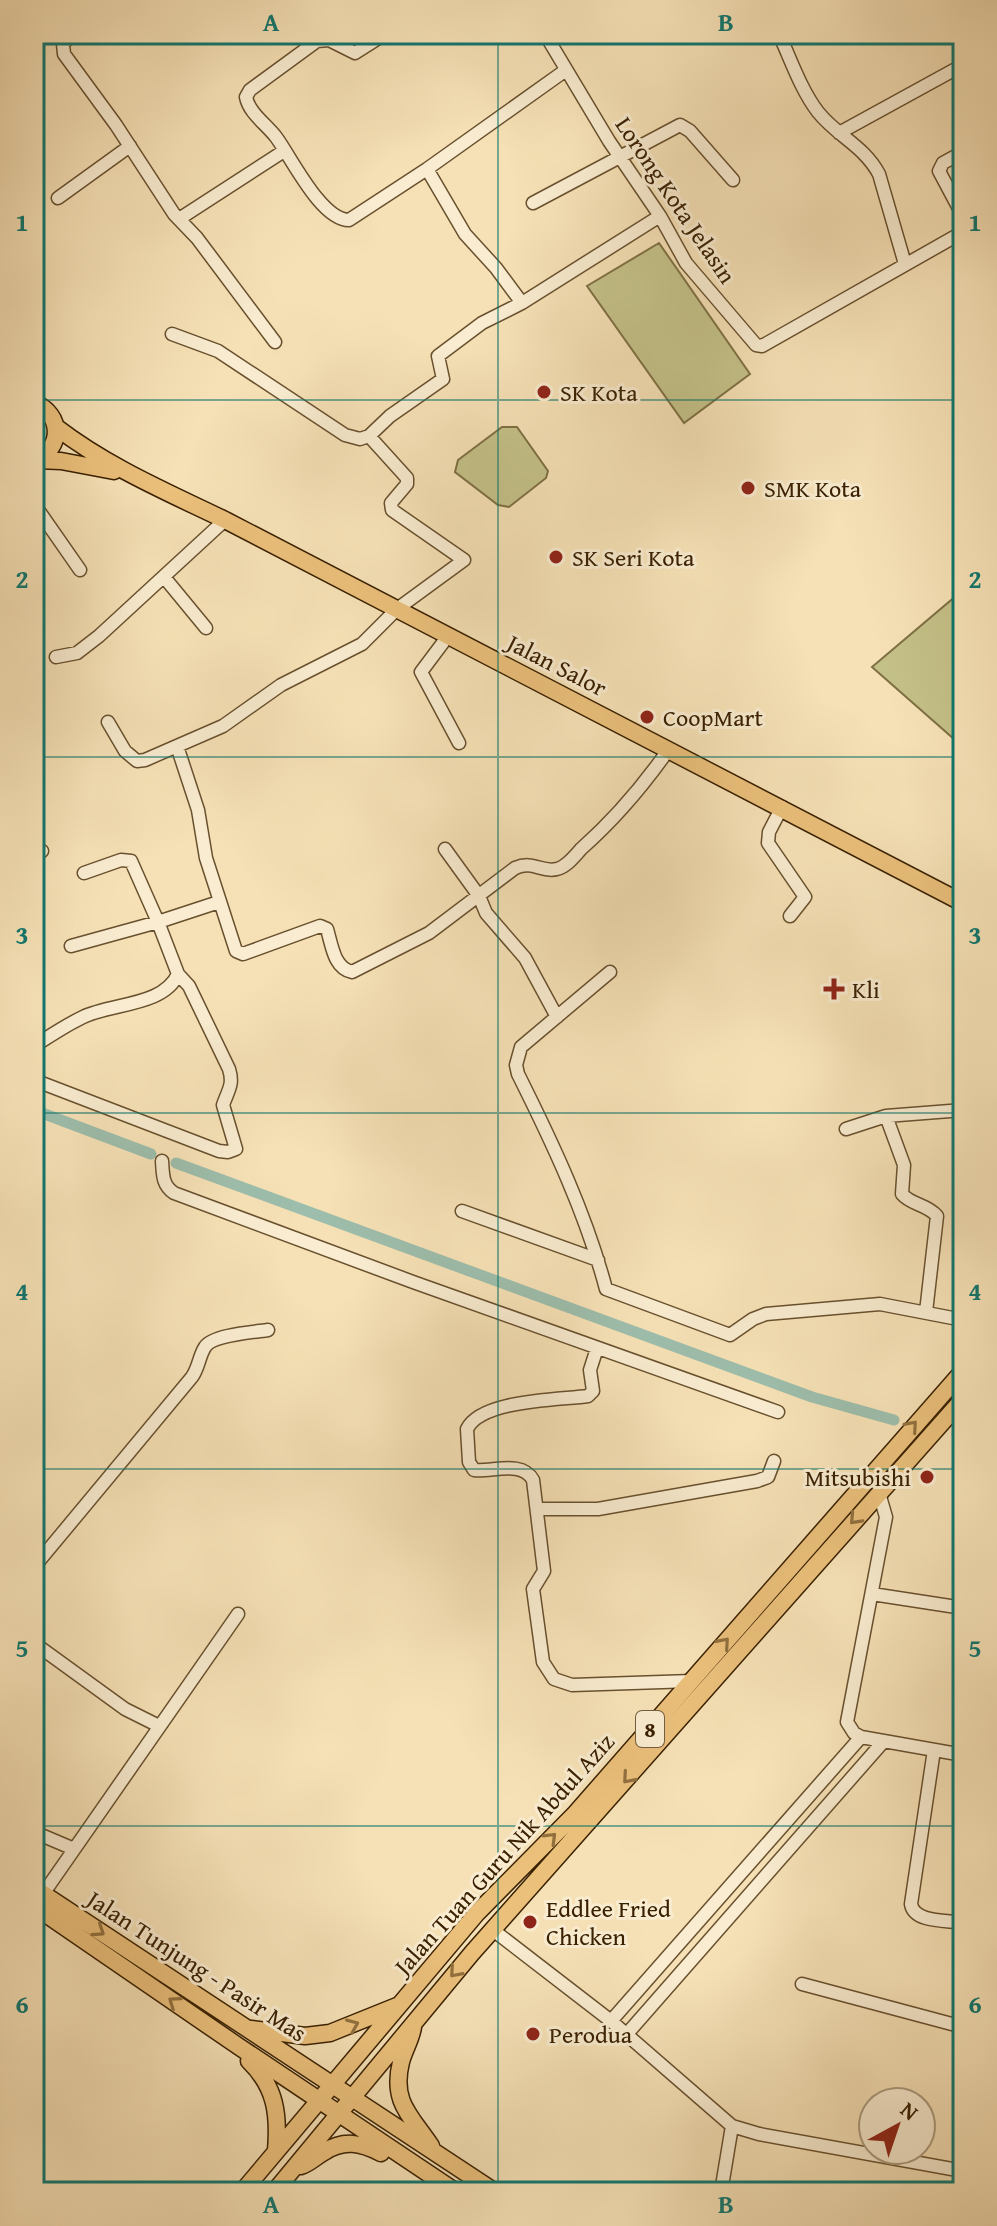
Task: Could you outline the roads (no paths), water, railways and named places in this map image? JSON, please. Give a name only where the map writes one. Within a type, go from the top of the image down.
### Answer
[{"type":"main road","name":"Jalan Salor","points":[[35,403],[53,417],[56,427],[127,474],[225,520],[963,903]]},
{"type":"main road","points":[[35,460],[44,456],[55,443],[56,427]]},
{"type":"main road","name":"Jalan Salor","points":[[35,460],[61,461],[127,474]]},
{"type":"main road","name":"Jalan Tuan Guru Nik Abdul Aziz","points":[[242,2192],[477,1913],[574,1815],[963,1371]]},
{"type":"main road","name":"Jalan Tuan Guru Nik Abdul Aziz","points":[[274,2192],[493,1930],[963,1399]]},
{"type":"main road","name":"Jalan Tunjung - Pasir Mas","points":[[37,1896],[249,2029],[495,2192]]},
{"type":"main road","name":"Jalan Tunjung - Pasir Mas","points":[[37,1896],[238,2046],[420,2168]]},
{"type":"main road","points":[[249,2029],[305,2036],[330,2033],[398,2006]]},
{"type":"main road","points":[[414,2021],[411,2038],[401,2058],[397,2082],[402,2107],[435,2152]]},
{"type":"main road","points":[[238,2046],[259,2071],[273,2095],[277,2113],[276,2151]]},
{"type":"main road","points":[[293,2168],[308,2164],[338,2145],[358,2143],[420,2168],[456,2192]]},
{"type":"street","points":[[72,34],[63,44],[64,54],[179,219],[197,238],[275,342]]},
{"type":"street","points":[[385,34],[355,53],[323,38],[247,93],[249,105],[328,211],[342,220],[349,220],[427,169],[566,70]]},
{"type":"street","name":"Lorong Kota Jelasin","points":[[545,34],[660,216],[686,263],[756,345],[762,346],[963,232]]},
{"type":"street","points":[[779,34],[810,99],[839,133],[862,150],[879,174],[905,264]]},
{"type":"street","points":[[839,133],[963,65]]},
{"type":"street","points":[[533,203],[680,125],[690,131],[733,180]]},
{"type":"street","points":[[58,198],[130,146]]},
{"type":"street","points":[[179,219],[284,151]]},
{"type":"street","points":[[963,152],[943,163],[939,171],[963,216]]},
{"type":"street","points":[[427,169],[465,234],[522,303]]},
{"type":"street","points":[[172,334],[218,351],[351,438],[360,439],[369,436],[397,410],[443,379],[444,373],[437,360],[440,354],[482,323],[522,303],[660,216]]},
{"type":"street","points":[[108,722],[125,751],[137,761],[223,726],[281,685],[362,644],[397,609],[464,560],[392,510],[391,503],[407,484],[407,478],[369,436]]},
{"type":"street","points":[[34,504],[80,570]]},
{"type":"street","points":[[56,657],[77,653],[225,520]]},
{"type":"street","points":[[164,577],[206,628]]},
{"type":"street","points":[[448,636],[421,672],[459,743]]},
{"type":"street","points":[[177,746],[198,810],[206,858],[234,947],[240,954],[320,926],[327,929],[338,965],[346,972],[407,946],[515,868],[525,864],[547,869],[563,867],[622,811],[669,749]]},
{"type":"street","points":[[782,807],[769,832],[768,843],[805,897],[790,916]]},
{"type":"street","points":[[445,849],[479,896],[486,913],[525,958],[557,1017]]},
{"type":"street","points":[[34,1080],[219,1151],[236,1149],[223,1105],[233,1080],[189,986],[178,974],[131,861],[121,860],[84,873]]},
{"type":"street","points":[[71,946],[219,902]]},
{"type":"street","points":[[610,972],[521,1047],[516,1065],[561,1160],[606,1289],[730,1335],[766,1314],[880,1304],[963,1320]]},
{"type":"street","points":[[34,1046],[84,1017],[171,988],[178,974]]},
{"type":"street","points":[[846,1129],[886,1116],[963,1110]]},
{"type":"street","points":[[886,1116],[904,1165],[902,1194],[906,1199],[931,1208],[937,1216],[926,1312]]},
{"type":"street","points":[[162,1161],[167,1188],[174,1193],[778,1412]]},
{"type":"street","points":[[462,1211],[598,1260]]},
{"type":"street","points":[[34,1567],[199,1368],[205,1346],[212,1339],[268,1330]]},
{"type":"street","points":[[597,1348],[590,1370],[593,1391],[588,1396],[496,1409],[477,1416],[467,1429],[469,1462],[474,1470],[519,1468],[533,1480],[544,1571],[536,1582],[533,1599],[543,1662],[548,1672],[562,1683],[572,1685],[692,1681]]},
{"type":"street","points":[[537,1509],[598,1509],[757,1481],[768,1477],[774,1461]]},
{"type":"street","points":[[879,1493],[886,1517],[847,1722],[861,1737],[963,1755]]},
{"type":"street","points":[[872,1594],[963,1608]]},
{"type":"street","points":[[37,1896],[74,1849],[238,1614]]},
{"type":"street","points":[[34,1643],[125,1709],[159,1726]]},
{"type":"street","points":[[611,2021],[861,1737]]},
{"type":"street","points":[[626,2035],[883,1742]]},
{"type":"street","points":[[934,1750],[912,1911],[918,1916],[963,1923]]},
{"type":"street","points":[[34,1832],[74,1849]]},
{"type":"street","points":[[493,1930],[611,2021],[732,2126],[759,2134],[963,2171]]},
{"type":"street","points":[[802,1984],[963,2027]]},
{"type":"street","points":[[721,2192],[732,2126]]},
{"type":"waterway","points":[[34,1110],[151,1154]]},
{"type":"waterway","points":[[176,1163],[812,1397],[894,1420]]},
{"type":"waterway","points":[[957,1434],[963,1436]]},
{"type":"place","name":"SK Kota","points":[[544,392]]},
{"type":"place","name":"SMK Kota","points":[[748,488]]},
{"type":"place","name":"SK Seri Kota","points":[[556,557]]},
{"type":"place","name":"CoopMart","points":[[647,717]]},
{"type":"place","name":"Kli","points":[[834,989]]},
{"type":"place","name":"Mitsubishi","points":[[927,1477]]},
{"type":"place","name":"Eddlee Fried Chicken","points":[[530,1922]]},
{"type":"place","name":"Perodua","points":[[533,2034]]}]
